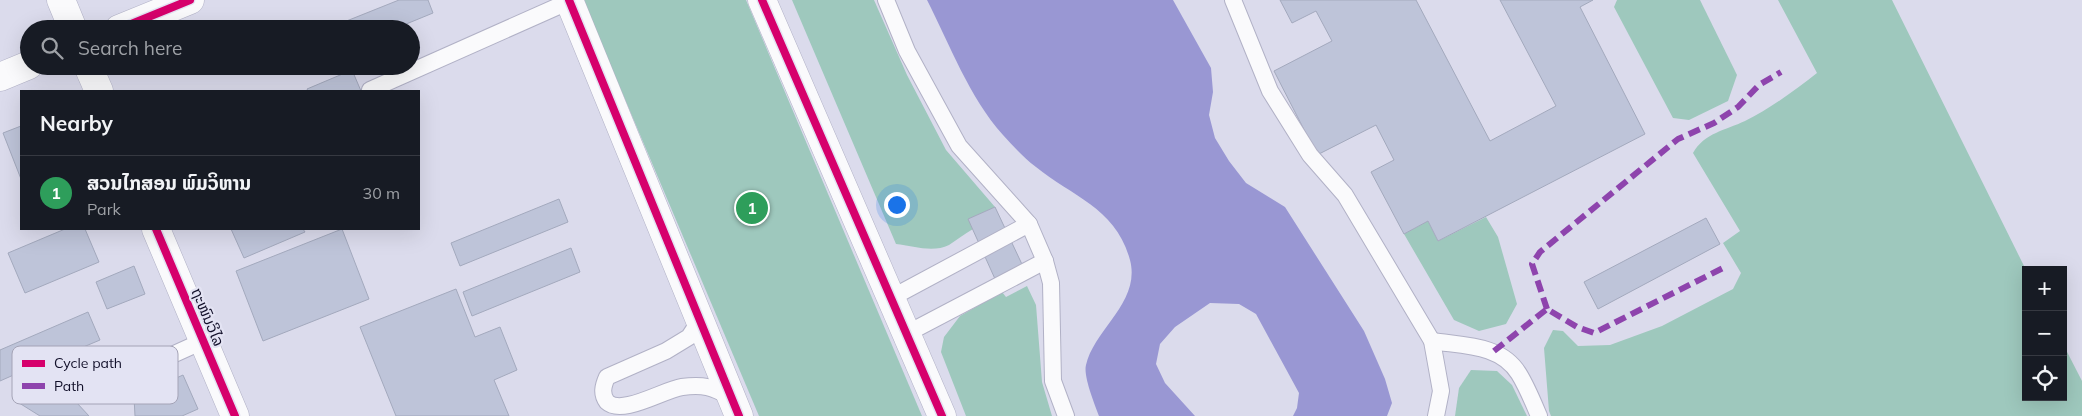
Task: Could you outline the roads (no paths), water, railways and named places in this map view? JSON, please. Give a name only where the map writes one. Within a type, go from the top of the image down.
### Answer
[{"type":"street","points":[[60,0],[69,20]]},
{"type":"street","points":[[141,20],[190,0]]},
{"type":"street","points":[[762,0],[942,416]]},
{"type":"street","points":[[570,1],[736,407]]},
{"type":"street","points":[[1,73],[20,68]]},
{"type":"street","points":[[92,75],[99,90]]},
{"type":"street","name":"ຖະໜົນວິໄລ","points":[[156,230],[235,416]]},
{"type":"lane","points":[[886,0],[907,51],[958,146],[1029,224],[1045,261],[1051,283],[1053,381],[1066,416]]},
{"type":"lane","points":[[1233,0],[1270,91],[1310,155],[1345,195],[1432,341],[1441,391],[1436,416]]},
{"type":"lane","points":[[420,68],[570,1]]},
{"type":"lane","points":[[370,90],[404,75]]},
{"type":"lane","points":[[891,298],[1029,224]]},
{"type":"lane","points":[[906,334],[1045,261]]},
{"type":"lane","points":[[700,320],[690,337],[666,351],[607,377],[603,386],[604,397],[610,407],[624,410],[681,387],[711,386],[736,407]]},
{"type":"lane","points":[[178,352],[203,341]]},
{"type":"lane","points":[[1432,341],[1494,351],[1508,359],[1519,373],[1539,416]]},
{"type":"water","points":[[927,0],[1173,0],[1211,68],[1213,92],[1209,115],[1215,138],[1229,161],[1246,183],[1285,207],[1364,331],[1385,379],[1392,403],[1387,416],[1293,416],[1297,408],[1299,393],[1256,314],[1239,304],[1210,303],[1175,327],[1160,344],[1156,364],[1165,383],[1195,416],[1099,416],[1088,383],[1086,365],[1098,339],[1115,315],[1129,289],[1132,275],[1130,260],[1123,242],[1115,228],[1092,205],[1023,156],[1003,135],[970,87]]},
{"type":"place","name":"ສວນໄກສອນ ພົມວິຫານ","points":[[752,208]]}]
